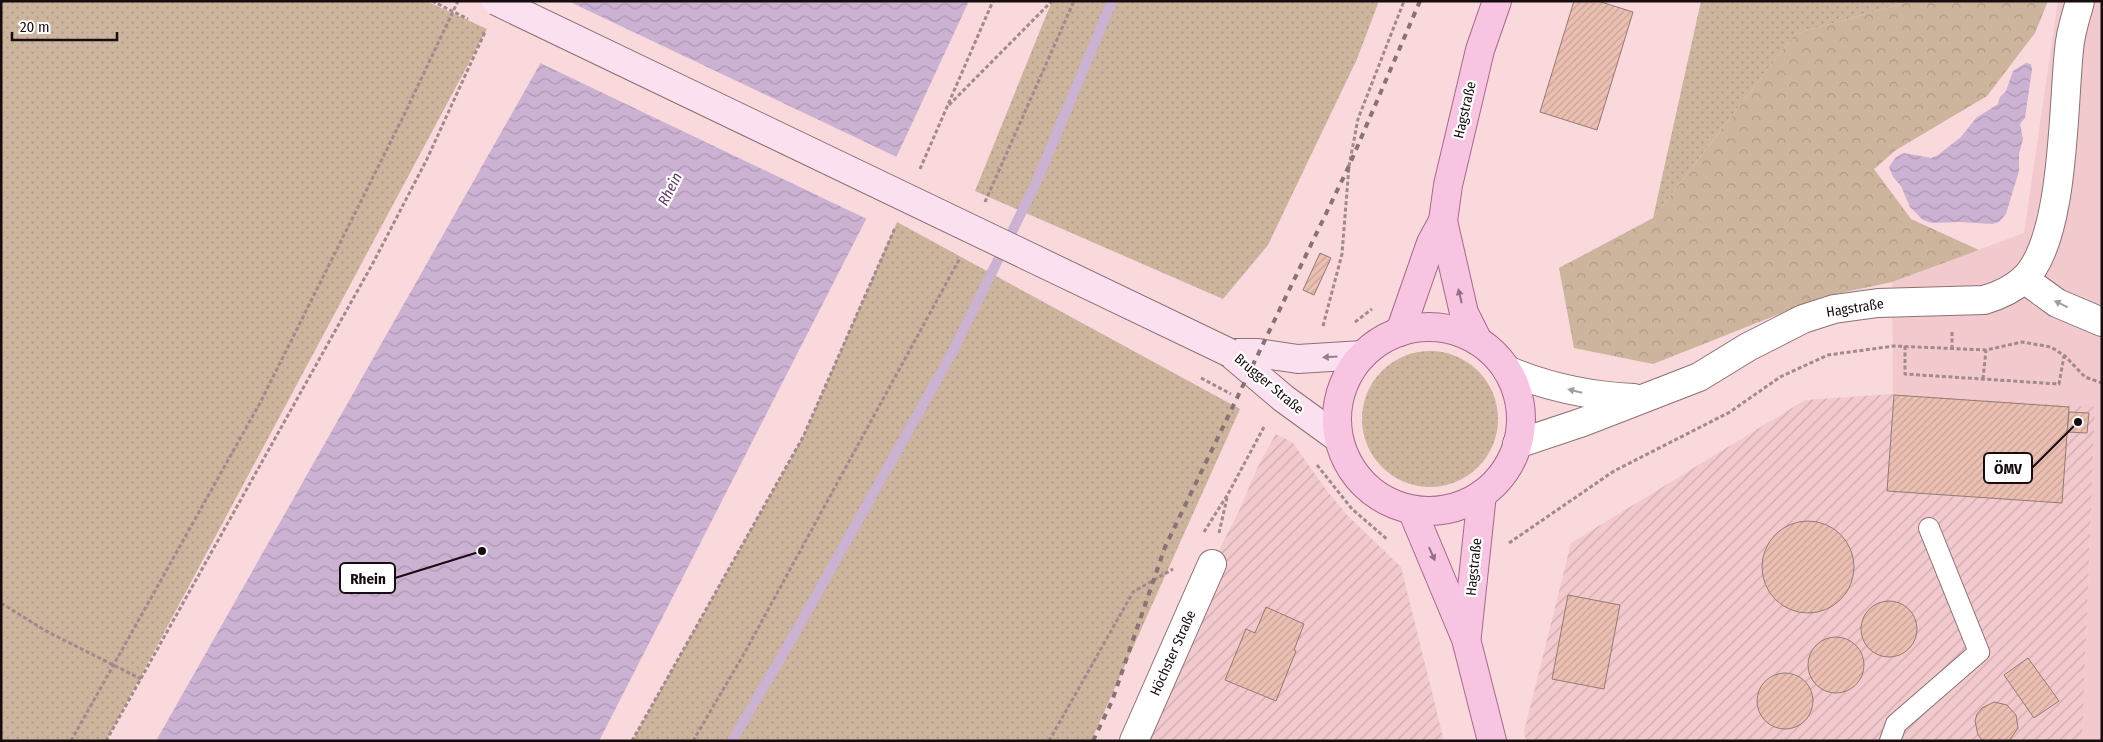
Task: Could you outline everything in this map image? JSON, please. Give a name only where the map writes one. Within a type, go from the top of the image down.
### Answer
[{"type":"main road","points":[[496,1],[1230,353]]},
{"type":"main road","name":"Hagstraße","points":[[1400,332],[1431,243],[1443,221],[1448,185],[1480,50],[1497,1]]},
{"type":"main road","name":"Hagstraße","points":[[1443,221],[1464,313],[1478,341]]},
{"type":"main road","name":"Hagstraße","points":[[1426,327],[1453,330],[1478,341],[1494,354],[1507,370],[1518,393],[1521,419],[1518,444],[1504,472],[1482,494],[1461,506],[1437,511],[1412,510],[1386,501],[1364,485],[1348,464],[1338,438],[1337,408],[1345,380],[1363,355],[1380,341],[1400,332],[1426,327]]},
{"type":"main road","name":"Brugger Straße","points":[[1230,353],[1258,353],[1298,359],[1363,355]]},
{"type":"main road","name":"Brugger Straße","points":[[1230,353],[1283,398],[1338,438]]},
{"type":"main road","name":"Hagstraße","points":[[1466,639],[1482,494]]},
{"type":"main road","name":"Hagstraße","points":[[1412,510],[1466,639],[1492,741]]},
{"type":"street","points":[[2080,1],[2069,47],[2056,195],[2046,240],[2037,260],[2024,279],[2057,303],[2102,322]]},
{"type":"street","name":"Hagstraße","points":[[1518,444],[1583,422],[1699,377],[1803,319],[1834,309],[1878,303],[1984,300],[2000,296],[2024,279]]},
{"type":"street","name":"Hagstraße","points":[[1507,370],[1531,380],[1599,396],[1640,399]]},
{"type":"street","name":"Höchster Straße","points":[[1134,741],[1212,564]]},
{"type":"lane","points":[[1890,741],[1896,724],[1979,652],[1929,528]]},
{"type":"path","points":[[71,741],[260,403],[405,113],[458,1]]},
{"type":"path","points":[[916,178],[993,1]]},
{"type":"path","points":[[947,108],[1052,1]]},
{"type":"path","points":[[983,207],[1074,1]]},
{"type":"path","points":[[1321,334],[1342,254],[1349,166],[1358,119],[1404,1]]},
{"type":"path","points":[[106,741],[377,254],[427,159],[487,29]]},
{"type":"path","points":[[632,741],[803,437],[897,222]]},
{"type":"path","points":[[693,741],[745,652],[963,251]]},
{"type":"path","points":[[1346,326],[1355,323],[1375,308]]},
{"type":"path","points":[[1507,544],[1614,471],[1730,412],[1780,377],[1828,355],[1894,346],[1986,350],[2022,342],[2051,347],[2064,356],[2085,377],[2102,383]]},
{"type":"path","points":[[1905,346],[1905,374],[2059,384],[2064,356]]},
{"type":"path","points":[[1983,379],[1986,350]]},
{"type":"path","points":[[1201,536],[1228,494],[1269,418]]},
{"type":"path","points":[[1312,457],[1352,509],[1393,544]]},
{"type":"path","points":[[1212,564],[1228,494]]},
{"type":"path","points":[[1049,741],[1133,592],[1178,566]]},
{"type":"path","points":[[1,603],[46,631],[141,680]]},
{"type":"shaded area","points":[[2058,1],[2102,1],[2102,741],[2082,741],[2095,408],[1893,394],[1892,282],[2024,233]]},
{"type":"shaded area","points":[[1893,394],[2095,407],[2082,741],[1526,741],[1524,732],[1571,543],[1805,400]]},
{"type":"shaded area","points":[[1276,434],[1293,443],[1327,491],[1348,516],[1401,567],[1444,741],[1134,741],[1212,564],[1239,511],[1259,464]]},
{"type":"green space","points":[[1,1],[426,1],[487,29],[106,741],[1,741]]},
{"type":"green space","points":[[1052,1],[1379,1],[1357,59],[1268,245],[1223,299],[975,191]]},
{"type":"green space","points":[[1701,1],[1911,1],[1795,34],[1653,218]]},
{"type":"green space","points":[[1911,1],[2048,1],[2035,33],[1987,96],[1896,150],[1874,169],[1911,219],[1979,250],[1892,282],[1822,297],[1653,364],[1574,348],[1559,268],[1653,218],[1795,34]]},
{"type":"green space","points":[[897,222],[1240,409],[1091,741],[632,741],[803,437]]},
{"type":"green space","points":[[1430,351],[1456,356],[1468,362],[1478,371],[1487,381],[1493,393],[1498,419],[1493,445],[1487,457],[1478,467],[1468,476],[1456,482],[1430,487],[1404,482],[1392,476],[1382,467],[1373,457],[1367,445],[1362,419],[1367,393],[1373,381],[1382,371],[1392,362],[1404,356]]},
{"type":"water","points":[[571,1],[969,1],[881,190],[599,741],[156,741],[557,34]]},
{"type":"water","points":[[2026,63],[2031,64],[2032,69],[2025,118],[2020,124],[2023,139],[2019,154],[2019,171],[2006,214],[1999,222],[1992,224],[1932,223],[1923,220],[1910,207],[1901,186],[1893,177],[1889,167],[1896,157],[1904,153],[1931,158],[1938,155],[1961,137],[1976,118],[1998,104],[2000,97],[2006,91],[2013,71]]},
{"type":"pier","points":[[568,1],[899,158],[869,220],[538,62],[555,33]]},
{"type":"building","points":[[1574,1],[1598,1],[1633,12],[1597,130],[1540,112]]},
{"type":"building","points":[[1320,253],[1331,258],[1314,295],[1303,290]]},
{"type":"building","points":[[1894,395],[2069,407],[2062,503],[1887,491]]},
{"type":"building","points":[[2069,412],[2089,413],[2087,433],[2067,432]]},
{"type":"building","points":[[1808,521],[1826,524],[1841,534],[1851,549],[1854,567],[1851,585],[1841,600],[1826,610],[1808,613],[1790,610],[1775,600],[1765,585],[1762,567],[1765,549],[1775,534],[1790,524]]},
{"type":"building","points":[[1568,595],[1620,605],[1604,689],[1552,679]]},
{"type":"building","points":[[1883,601],[1895,601],[1909,609],[1917,623],[1915,640],[1909,649],[1895,657],[1883,657],[1873,652],[1866,645],[1861,635],[1861,623],[1866,613],[1873,606]]},
{"type":"building","points":[[1266,607],[1304,624],[1294,650],[1296,651],[1276,701],[1225,680],[1246,629],[1255,633]]},
{"type":"building","points":[[1830,637],[1842,637],[1856,645],[1864,659],[1862,676],[1856,685],[1842,693],[1830,693],[1820,688],[1813,681],[1808,671],[1808,659],[1813,649],[1820,642]]},
{"type":"building","points":[[2028,658],[2059,701],[2034,718],[2004,675]]},
{"type":"building","points":[[1779,673],[1791,673],[1805,681],[1813,695],[1811,712],[1805,721],[1791,729],[1779,729],[1769,724],[1762,717],[1757,707],[1757,695],[1762,685],[1769,678]]},
{"type":"building","points":[[1994,702],[2007,705],[2016,715],[2018,728],[2009,741],[1983,741],[1978,735],[1975,721],[1977,714],[1982,708]]},
{"type":"waterway","points":[[732,741],[790,642],[952,353],[1036,183],[1112,1]]},
{"type":"railway","points":[[1093,741],[1112,701],[1165,547],[1349,166],[1420,1]]},
{"type":"place","name":"ÖMV","points":[[2078,422]]},
{"type":"place","name":"Rhein","points":[[482,551]]}]
